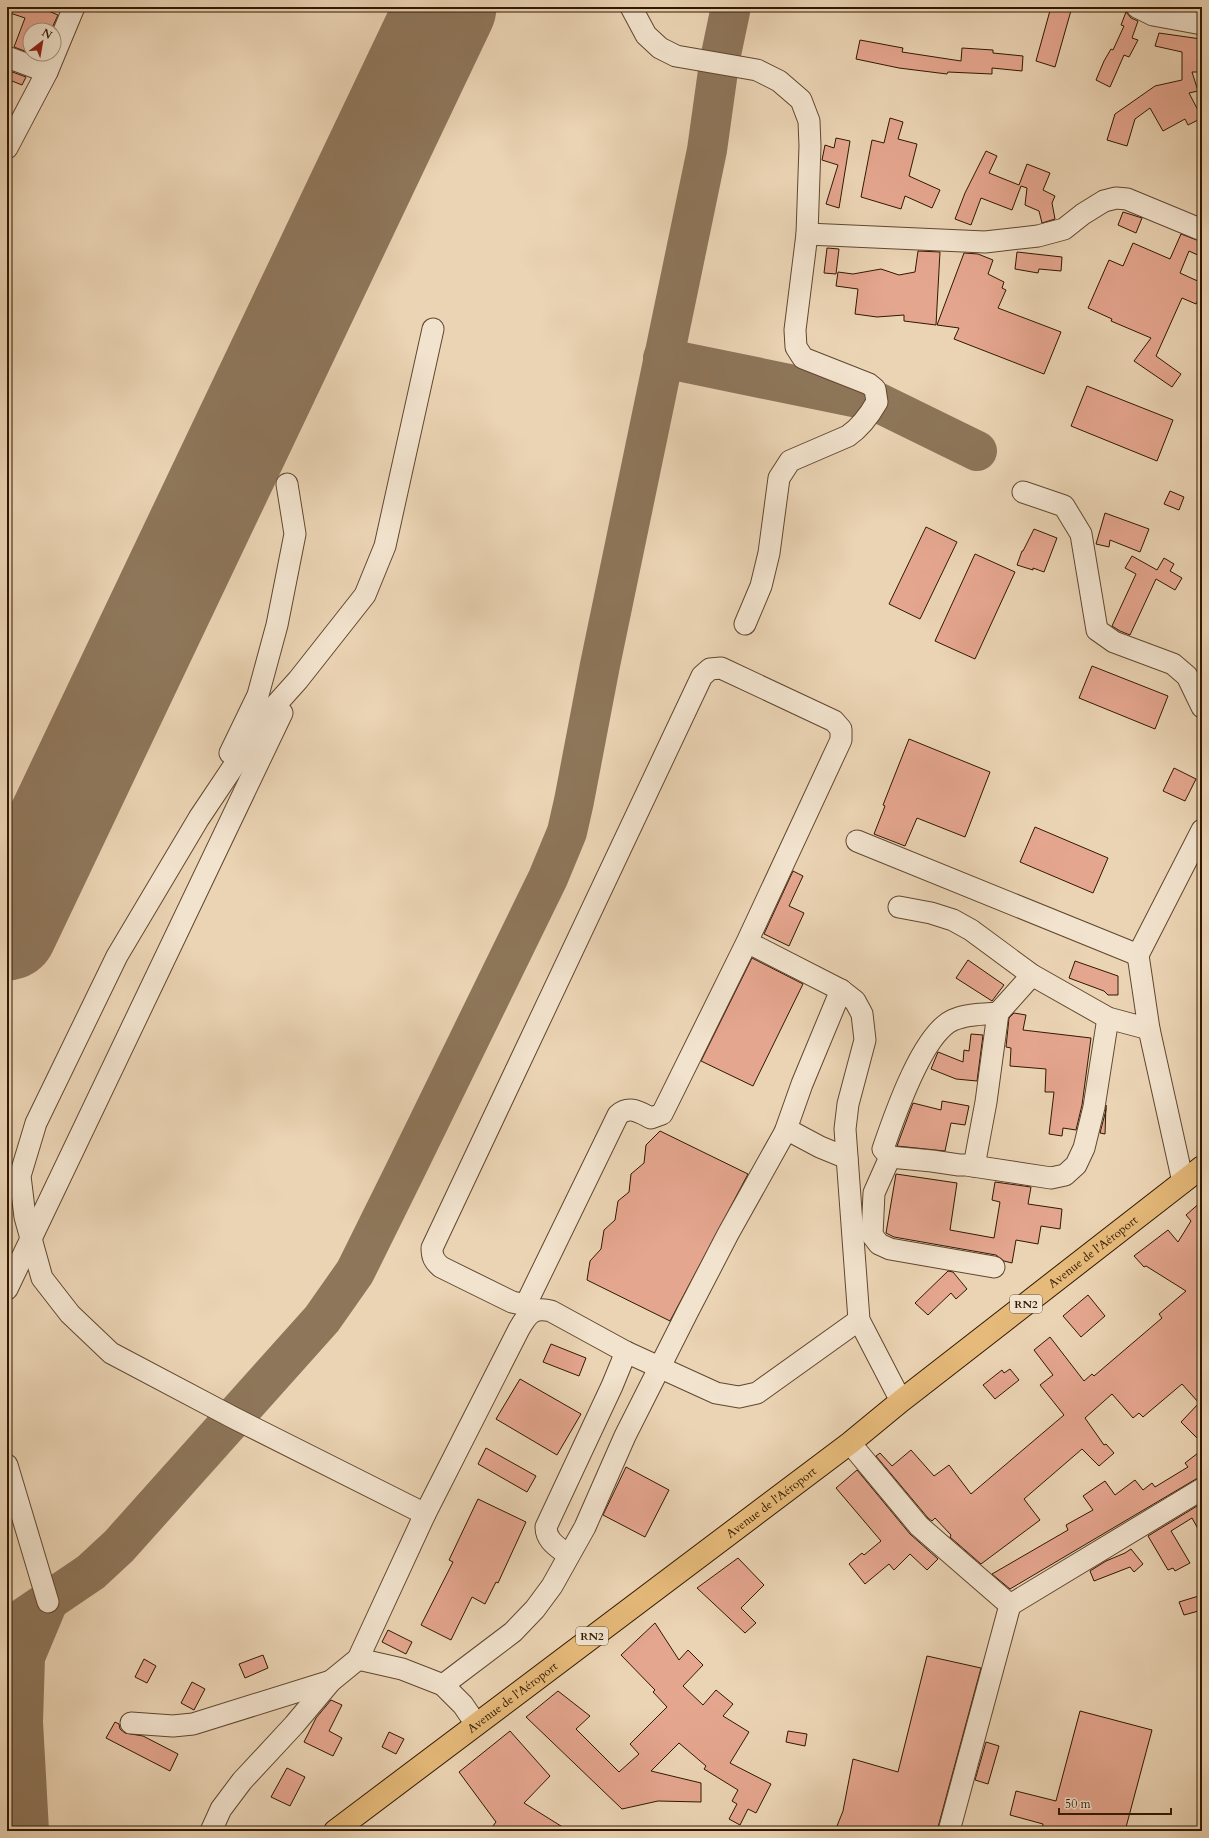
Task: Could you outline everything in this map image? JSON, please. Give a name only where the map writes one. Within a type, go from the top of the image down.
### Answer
[{"type":"highway","name":"Avenue de l'Aéroport","points":[[335,1831],[850,1443],[901,1401],[1202,1167]]},
{"type":"street","points":[[7,148],[47,72],[74,7]]},
{"type":"street","points":[[631,7],[646,35],[660,48],[676,56],[757,70],[779,81],[801,100],[809,121],[807,234],[795,330],[796,347],[802,358],[869,384],[875,389],[877,402],[865,422],[856,431],[848,436],[790,461],[778,478],[769,553],[761,586],[746,624]]},
{"type":"street","points":[[1137,7],[1154,15],[1202,24]]},
{"type":"street","points":[[7,57],[47,72]]},
{"type":"street","points":[[807,234],[985,242],[1030,237],[1064,229],[1083,214],[1104,201],[1116,198],[1127,199],[1202,230]]},
{"type":"street","points":[[424,1514],[111,1354],[70,1314],[42,1278],[25,1217],[20,1176],[36,1123],[117,956],[199,818],[272,709],[298,680],[365,595],[385,546],[433,329]]},
{"type":"street","points":[[199,818],[258,695],[277,625],[295,534],[287,484]]},
{"type":"street","points":[[1023,492],[1064,506],[1081,534],[1097,630],[1114,642],[1173,664],[1187,676],[1202,707]]},
{"type":"street","points":[[721,668],[834,721],[841,729],[841,740],[746,942],[662,1114],[651,1118],[632,1109],[624,1109],[618,1115],[527,1302],[521,1304],[512,1302],[436,1262],[432,1255],[432,1248],[702,676],[710,669],[721,668]]},
{"type":"street","points":[[7,1288],[298,680]]},
{"type":"street","points":[[1183,1182],[1149,1029],[1138,955],[1202,830]]},
{"type":"street","points":[[857,841],[1138,955]]},
{"type":"street","points":[[900,907],[931,913],[953,920],[971,930],[1032,975],[1108,1018],[1149,1029]]},
{"type":"street","points":[[746,942],[842,990],[855,1001],[862,1014],[865,1040],[848,1104],[845,1129],[859,1320],[901,1401]]},
{"type":"street","points":[[974,1166],[986,1102],[998,1013],[1032,975]]},
{"type":"street","points":[[443,1686],[513,1632],[552,1586],[585,1527],[625,1436],[662,1367],[728,1234],[785,1132],[802,1084],[842,990]]},
{"type":"street","points":[[998,1013],[964,1016],[941,1027],[918,1062],[899,1104],[883,1149],[890,1157],[974,1166],[1052,1178],[1066,1175],[1076,1164],[1084,1148],[1094,1107],[1108,1018]]},
{"type":"street","points":[[785,1132],[790,1131],[820,1147],[847,1158]]},
{"type":"street","points":[[890,1157],[874,1193],[872,1235],[879,1244],[890,1249],[994,1267]]},
{"type":"street","points":[[212,1831],[221,1809],[242,1781],[294,1725],[331,1681],[358,1659],[424,1514],[525,1318],[533,1311],[542,1308],[551,1311],[626,1352],[662,1367],[692,1383],[716,1393],[738,1397],[757,1393],[859,1320]]},
{"type":"street","points":[[568,1555],[550,1541],[546,1535],[546,1527],[626,1352]]},
{"type":"street","points":[[850,1443],[919,1526],[1010,1605]]},
{"type":"street","points":[[7,1465],[48,1602]]},
{"type":"street","points":[[948,1831],[1010,1605],[1202,1489]]},
{"type":"street","points":[[358,1659],[402,1670],[443,1686],[463,1705],[476,1724]]},
{"type":"street","points":[[131,1723],[173,1726],[192,1724],[331,1681]]},
{"type":"building","points":[[7,7],[39,7],[58,15],[55,22],[23,22],[25,18],[7,12]]},
{"type":"building","points":[[1051,7],[1072,7],[1055,67],[1036,61]]},
{"type":"building","points":[[1126,12],[1131,18],[1138,21],[1132,38],[1138,40],[1129,57],[1124,55],[1110,87],[1096,80],[1104,61],[1111,49],[1113,50],[1124,26],[1121,25]]},
{"type":"building","points":[[22,26],[22,50],[14,47]]},
{"type":"building","points":[[1159,33],[1201,39],[1198,72],[1192,72],[1198,91],[1189,93],[1202,118],[1188,125],[1185,119],[1163,131],[1150,108],[1135,119],[1127,146],[1107,140],[1115,114],[1155,86],[1182,80],[1182,52],[1155,46]]},
{"type":"building","points":[[860,40],[903,48],[902,52],[961,61],[962,48],[993,50],[993,53],[1023,56],[1022,71],[992,68],[992,74],[948,72],[947,74],[899,68],[856,59]]},
{"type":"building","points":[[7,70],[26,77],[22,85],[7,79]]},
{"type":"building","points":[[890,118],[903,122],[898,139],[917,144],[909,176],[940,190],[932,208],[905,196],[901,209],[861,197],[872,140],[884,143]]},
{"type":"building","points":[[836,138],[850,141],[839,208],[826,204],[838,165],[822,160],[825,145],[834,148]]},
{"type":"building","points":[[986,151],[997,156],[989,173],[1019,185],[1027,164],[1050,173],[1043,190],[1055,196],[1052,203],[1055,219],[1042,223],[1039,211],[1025,205],[1027,188],[1021,186],[1012,210],[981,198],[971,225],[955,219],[965,193]]},
{"type":"building","points":[[1123,212],[1142,218],[1136,233],[1118,225]]},
{"type":"building","points":[[1181,234],[1202,242],[1202,257],[1189,251],[1180,273],[1202,283],[1202,291],[1196,304],[1182,298],[1156,356],[1181,374],[1172,387],[1134,361],[1151,338],[1111,321],[1112,319],[1088,308],[1109,260],[1123,266],[1133,243],[1170,259]]},
{"type":"building","points":[[827,248],[839,249],[836,274],[824,273]]},
{"type":"building","points":[[918,251],[940,252],[936,325],[904,321],[904,315],[877,317],[855,314],[858,289],[836,286],[838,272],[853,274],[881,269],[899,275],[915,272]]},
{"type":"building","points":[[1017,252],[1062,257],[1061,271],[1039,269],[1038,273],[1015,269]]},
{"type":"building","points":[[964,253],[978,254],[993,260],[988,274],[1004,282],[1002,288],[1006,290],[998,308],[1061,332],[1044,374],[954,339],[959,328],[937,325]]},
{"type":"building","points":[[1087,386],[1173,420],[1157,461],[1071,426]]},
{"type":"building","points":[[1170,491],[1184,497],[1179,510],[1164,504]]},
{"type":"building","points":[[1105,513],[1149,529],[1140,552],[1110,540],[1109,547],[1096,544]]},
{"type":"building","points":[[926,527],[957,542],[920,619],[889,604]]},
{"type":"building","points":[[1034,529],[1057,538],[1044,572],[1017,565],[1022,551]]},
{"type":"building","points":[[975,554],[1015,572],[975,659],[935,641]]},
{"type":"building","points":[[1132,556],[1157,570],[1164,558],[1174,564],[1170,571],[1182,578],[1175,590],[1156,579],[1130,635],[1112,626],[1136,574],[1125,568]]},
{"type":"building","points":[[1092,666],[1168,696],[1155,729],[1079,698]]},
{"type":"building","points":[[909,739],[990,772],[965,837],[917,818],[905,846],[874,834],[885,806],[883,805]]},
{"type":"building","points":[[1174,768],[1196,779],[1185,801],[1163,791]]},
{"type":"building","points":[[1035,827],[1108,858],[1093,893],[1020,862]]},
{"type":"building","points":[[793,871],[803,876],[789,906],[804,913],[789,946],[764,934]]},
{"type":"building","points":[[752,958],[803,984],[753,1086],[701,1061]]},
{"type":"building","points":[[968,960],[1004,985],[992,1001],[956,978]]},
{"type":"building","points":[[1075,961],[1118,976],[1118,995],[1108,995],[1104,991],[1069,978]]},
{"type":"building","points":[[1014,1013],[1026,1015],[1023,1030],[1091,1038],[1082,1105],[1076,1130],[1063,1128],[1062,1136],[1049,1134],[1054,1092],[1045,1092],[1046,1069],[1010,1066],[1011,1048],[1006,1047],[1009,1018]]},
{"type":"building","points":[[971,1034],[983,1035],[977,1081],[956,1079],[931,1069],[938,1052],[963,1062],[964,1050],[969,1051]]},
{"type":"building","points":[[942,1101],[969,1106],[965,1125],[951,1123],[945,1151],[897,1146],[913,1103],[941,1110]]},
{"type":"building","points":[[1106,1111],[1105,1134],[1100,1133]]},
{"type":"building","points":[[660,1131],[748,1174],[670,1321],[587,1280],[590,1261],[601,1249],[604,1230],[615,1220],[618,1201],[629,1192],[631,1174],[644,1163],[646,1145]]},
{"type":"building","points":[[896,1174],[957,1183],[950,1230],[994,1238],[1000,1202],[992,1200],[995,1182],[1031,1187],[1028,1204],[1062,1209],[1060,1229],[1041,1226],[1038,1244],[1016,1240],[1012,1263],[1004,1261],[996,1255],[894,1237],[886,1233]]},
{"type":"building","points":[[1202,1201],[1202,1443],[1181,1422],[1199,1403],[1182,1384],[1143,1417],[1139,1413],[1133,1418],[1112,1394],[1085,1418],[1104,1445],[1106,1444],[1114,1453],[1099,1466],[1082,1449],[1024,1499],[1040,1520],[981,1564],[950,1537],[951,1535],[935,1518],[932,1521],[928,1518],[876,1456],[880,1453],[892,1466],[911,1450],[934,1476],[949,1465],[971,1494],[1064,1415],[1040,1385],[1053,1375],[1034,1350],[1050,1337],[1084,1381],[1092,1374],[1094,1376],[1162,1318],[1159,1314],[1186,1291],[1146,1266],[1144,1267],[1134,1256],[1168,1230],[1178,1242],[1191,1221],[1186,1215]]},
{"type":"building","points":[[948,1271],[953,1272],[967,1289],[956,1299],[951,1293],[928,1315],[915,1303]]},
{"type":"building","points":[[1088,1295],[1105,1316],[1081,1337],[1063,1316]]},
{"type":"building","points":[[551,1344],[586,1358],[579,1376],[543,1362]]},
{"type":"building","points":[[1010,1369],[1019,1380],[995,1399],[983,1385],[1002,1370],[1004,1373]]},
{"type":"building","points":[[520,1379],[581,1414],[557,1455],[496,1419]]},
{"type":"building","points":[[486,1448],[536,1476],[527,1492],[478,1464]]},
{"type":"building","points":[[1202,1450],[1202,1477],[1196,1479],[1010,1589],[992,1574],[1068,1530],[1066,1525],[1093,1510],[1083,1496],[1105,1481],[1115,1495],[1135,1480],[1143,1490],[1152,1483],[1155,1487],[1188,1467],[1185,1463]]},
{"type":"building","points":[[626,1467],[669,1490],[645,1537],[603,1515]]},
{"type":"building","points":[[857,1470],[910,1534],[938,1559],[927,1570],[910,1554],[894,1570],[889,1564],[865,1584],[849,1564],[862,1553],[864,1555],[881,1541],[836,1488]]},
{"type":"building","points":[[478,1499],[526,1522],[498,1583],[496,1582],[485,1604],[472,1597],[451,1640],[421,1625],[453,1562],[449,1560]]},
{"type":"building","points":[[1202,1503],[1202,1536],[1192,1518],[1171,1531],[1190,1563],[1175,1571],[1173,1568],[1168,1570],[1148,1536]]},
{"type":"building","points":[[1131,1549],[1143,1564],[1134,1572],[1130,1567],[1094,1581],[1090,1571],[1106,1561]]},
{"type":"building","points":[[738,1558],[764,1585],[741,1608],[756,1623],[745,1633],[697,1588]]},
{"type":"building","points":[[1202,1595],[1202,1610],[1184,1615],[1179,1602]]},
{"type":"building","points":[[655,1623],[679,1660],[688,1650],[703,1665],[683,1686],[703,1705],[716,1690],[733,1704],[723,1716],[749,1732],[730,1763],[771,1784],[756,1813],[748,1809],[740,1825],[729,1819],[737,1804],[732,1801],[738,1790],[704,1769],[706,1766],[679,1743],[651,1771],[701,1783],[701,1802],[658,1801],[622,1809],[526,1717],[558,1691],[590,1716],[576,1729],[619,1772],[639,1754],[630,1744],[667,1707],[653,1692],[655,1690],[621,1655]]},
{"type":"building","points":[[388,1630],[412,1642],[406,1654],[382,1642]]},
{"type":"building","points":[[263,1655],[268,1668],[245,1678],[239,1664]]},
{"type":"building","points":[[927,1656],[981,1668],[937,1831],[835,1831],[843,1811],[853,1759],[898,1772]]},
{"type":"building","points":[[144,1659],[156,1666],[147,1683],[135,1677]]},
{"type":"building","points":[[192,1682],[205,1689],[194,1710],[181,1703]]},
{"type":"building","points":[[331,1700],[342,1705],[329,1731],[342,1738],[333,1756],[304,1742],[316,1718]]},
{"type":"building","points":[[1080,1711],[1152,1730],[1125,1831],[1042,1831],[1043,1824],[1010,1815],[1016,1791],[1056,1801]]},
{"type":"building","points":[[115,1722],[119,1724],[120,1729],[125,1733],[143,1736],[178,1754],[170,1771],[106,1738]]},
{"type":"building","points":[[510,1731],[550,1776],[524,1803],[569,1831],[489,1831],[496,1822],[459,1772]]},
{"type":"building","points":[[788,1731],[807,1734],[805,1746],[786,1742]]},
{"type":"building","points":[[389,1732],[404,1739],[396,1754],[382,1747]]},
{"type":"building","points":[[986,1742],[999,1746],[988,1784],[975,1780]]},
{"type":"building","points":[[287,1768],[305,1777],[290,1806],[271,1797]]},
{"type":"taxiway","points":[[7,1629],[91,1572],[119,1546],[322,1319],[355,1272],[548,878],[567,832],[574,801],[600,665],[707,150],[719,64],[731,7]]},
{"type":"taxiway","points":[[663,358],[877,402],[977,451]]},
{"type":"taxiway","points":[[29,1831],[23,1722],[25,1657],[48,1602]]},
{"type":"runway","points":[[7,930],[446,7]]}]
